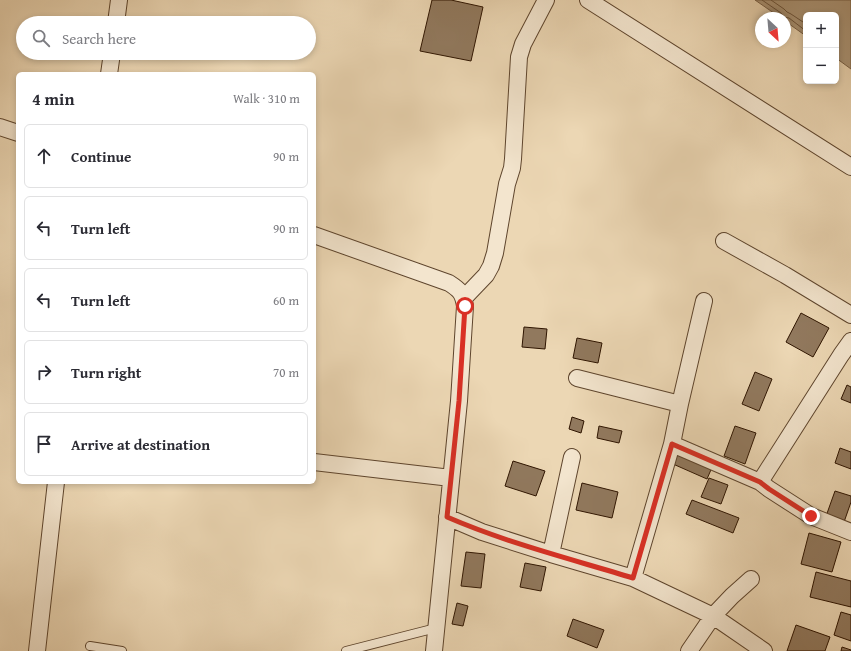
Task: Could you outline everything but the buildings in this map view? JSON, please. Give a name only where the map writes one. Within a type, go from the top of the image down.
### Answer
[{"type":"street","points":[[117,16],[119,0]]},
{"type":"street","points":[[464,298],[486,275],[491,266],[495,253],[507,184],[513,160],[519,57],[523,44],[546,0]]},
{"type":"street","points":[[588,0],[851,167]]},
{"type":"street","points":[[109,72],[111,60]]},
{"type":"street","points":[[0,127],[16,132]]},
{"type":"street","points":[[316,236],[449,283],[459,289],[464,298],[465,306],[459,401],[434,651]]},
{"type":"street","points":[[724,241],[785,275],[851,315]]},
{"type":"street","points":[[633,578],[672,444],[704,301]]},
{"type":"street","points":[[760,482],[851,341]]},
{"type":"street","points":[[577,378],[680,404]]},
{"type":"street","points":[[672,444],[760,482],[811,516],[851,532]]},
{"type":"street","points":[[551,554],[572,457]]},
{"type":"street","points":[[316,462],[451,478]]},
{"type":"street","points":[[37,651],[56,484]]},
{"type":"street","points":[[447,517],[482,532],[633,578],[713,616],[764,651]]},
{"type":"street","points":[[689,651],[713,616],[751,579]]},
{"type":"lane","points":[[346,651],[436,628]]},
{"type":"lane","points":[[90,646],[122,651]]},
{"type":"water","points":[[755,0],[851,0],[851,69],[839,60],[839,12],[803,12],[803,34],[791,25],[791,12],[772,12]]},
{"type":"route","points":[[465,306],[459,401],[447,517],[482,532],[633,578],[672,444],[760,482],[811,516]]}]
